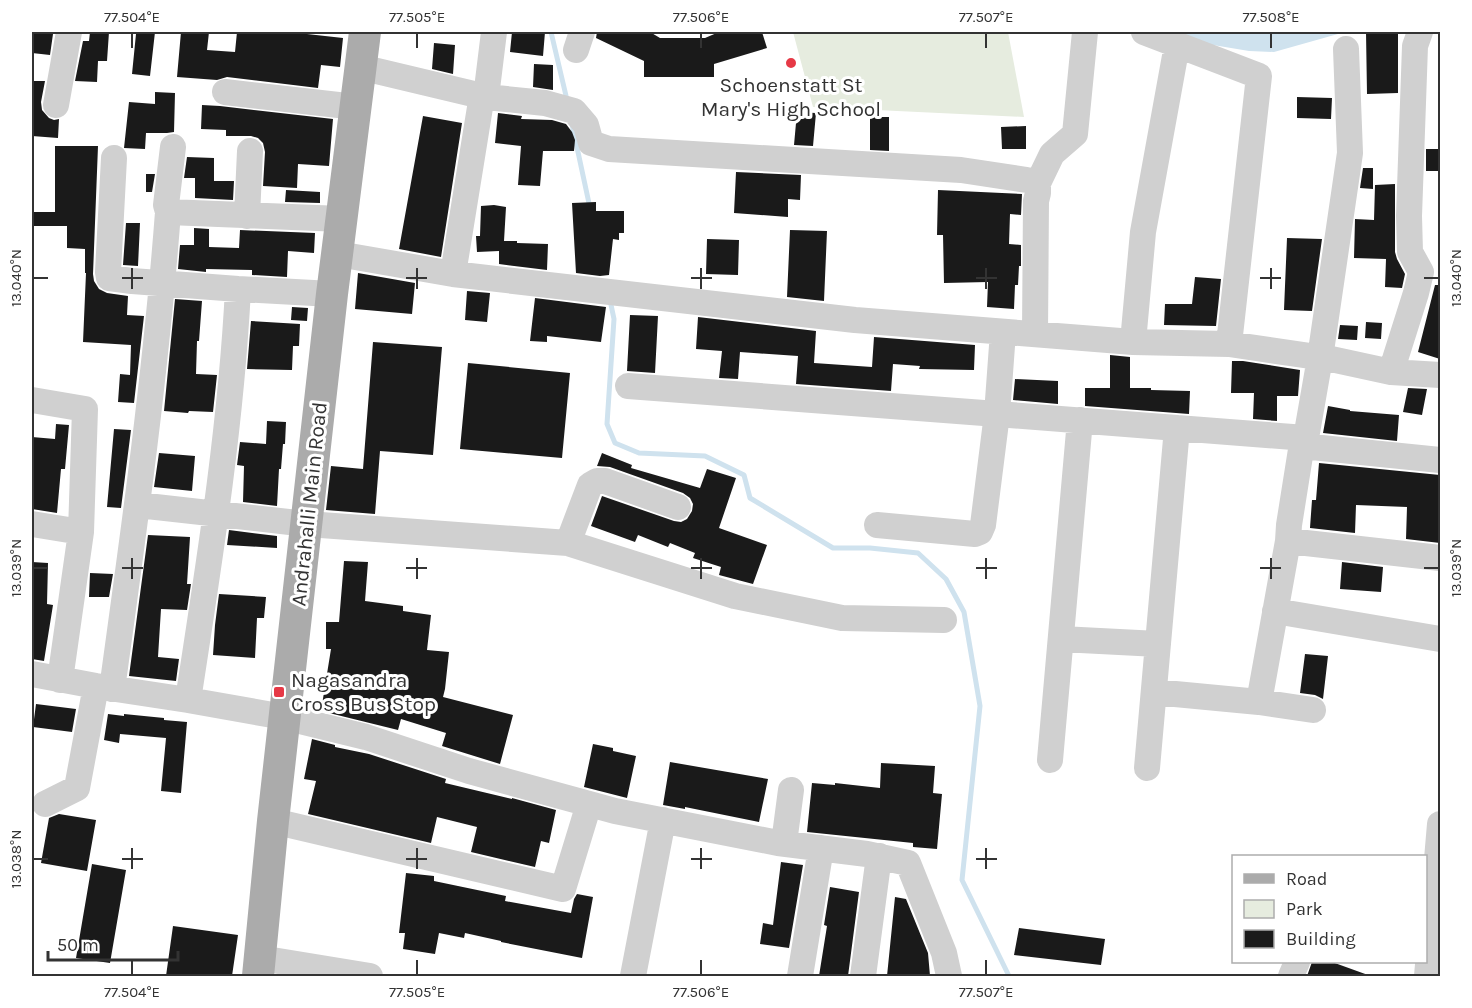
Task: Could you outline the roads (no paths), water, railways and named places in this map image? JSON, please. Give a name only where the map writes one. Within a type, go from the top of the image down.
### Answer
[{"type":"main road","name":"Andrahalli Main Road","points":[[259,967],[284,717],[332,294],[365,32]]},
{"type":"street","points":[[56,105],[69,32]]},
{"type":"street","points":[[453,274],[494,32]]},
{"type":"street","points":[[1035,334],[1038,183],[1052,153],[1075,134],[1085,32]]},
{"type":"street","points":[[1144,32],[1259,76],[1229,344]]},
{"type":"street","points":[[1391,372],[1421,272],[1410,252],[1409,216],[1415,46],[1420,32]]},
{"type":"street","points":[[1133,342],[1143,232],[1177,45]]},
{"type":"street","points":[[1259,702],[1303,442],[1306,438],[1320,358],[1350,153],[1346,49]]},
{"type":"street","points":[[360,67],[484,96],[545,103],[574,111],[585,125],[591,143],[609,149],[961,170],[1038,183]]},
{"type":"street","points":[[225,92],[356,107]]},
{"type":"street","points":[[45,804],[77,788],[104,688],[138,505],[163,284],[168,212],[166,205],[173,147]]},
{"type":"street","points":[[247,216],[250,151]]},
{"type":"street","points":[[114,158],[109,278],[163,284],[332,294]]},
{"type":"street","points":[[168,212],[342,219]]},
{"type":"street","points":[[338,254],[453,274],[855,320],[1133,342],[1229,344],[1331,358],[1391,372],[1440,375]]},
{"type":"street","points":[[188,700],[216,514],[234,356],[238,289]]},
{"type":"street","points":[[877,525],[975,534],[980,532],[983,525],[997,414],[1003,332]]},
{"type":"street","points":[[628,386],[1177,428],[1440,460]]},
{"type":"street","points":[[32,400],[85,409],[81,532],[60,680]]},
{"type":"street","points":[[1050,760],[1080,420]]},
{"type":"street","points":[[1147,768],[1177,428]]},
{"type":"street","points":[[568,543],[590,485],[597,481],[605,481],[678,507]]},
{"type":"street","points":[[138,505],[307,524],[568,543],[735,596],[831,616],[944,620]]},
{"type":"street","points":[[32,524],[81,532]]},
{"type":"street","points":[[1288,541],[1440,558]]},
{"type":"street","points":[[1275,611],[1440,639]]},
{"type":"street","points":[[1061,639],[1158,644]]},
{"type":"street","points":[[32,674],[284,717],[366,737],[469,771],[615,811],[784,843],[908,862],[944,953],[949,976]]},
{"type":"street","points":[[1154,692],[1259,702],[1313,710]]},
{"type":"street","points":[[784,843],[791,790]]},
{"type":"street","points":[[273,821],[563,889],[589,804]]},
{"type":"street","points":[[633,976],[663,820]]},
{"type":"street","points":[[1427,976],[1440,824]]},
{"type":"street","points":[[800,976],[821,848]]},
{"type":"street","points":[[863,976],[879,856]]},
{"type":"street","points":[[259,967],[370,976]]},
{"type":"water","points":[[1168,32],[1345,32],[1274,52],[1249,51],[1207,44]]},
{"type":"waterway","points":[[551,32],[567,100]]},
{"type":"waterway","points":[[572,124],[590,208]]},
{"type":"waterway","points":[[610,300],[614,319],[607,424],[615,443],[639,453],[705,456],[744,475],[750,498],[833,548],[870,548],[918,553],[946,579],[964,612],[980,706],[962,880],[1009,976]]},
{"type":"place","name":"Schoenstatt St Mary's High School","points":[[791,63]]},
{"type":"place","name":"Nagasandra Cross Bus Stop","points":[[279,692]]}]
